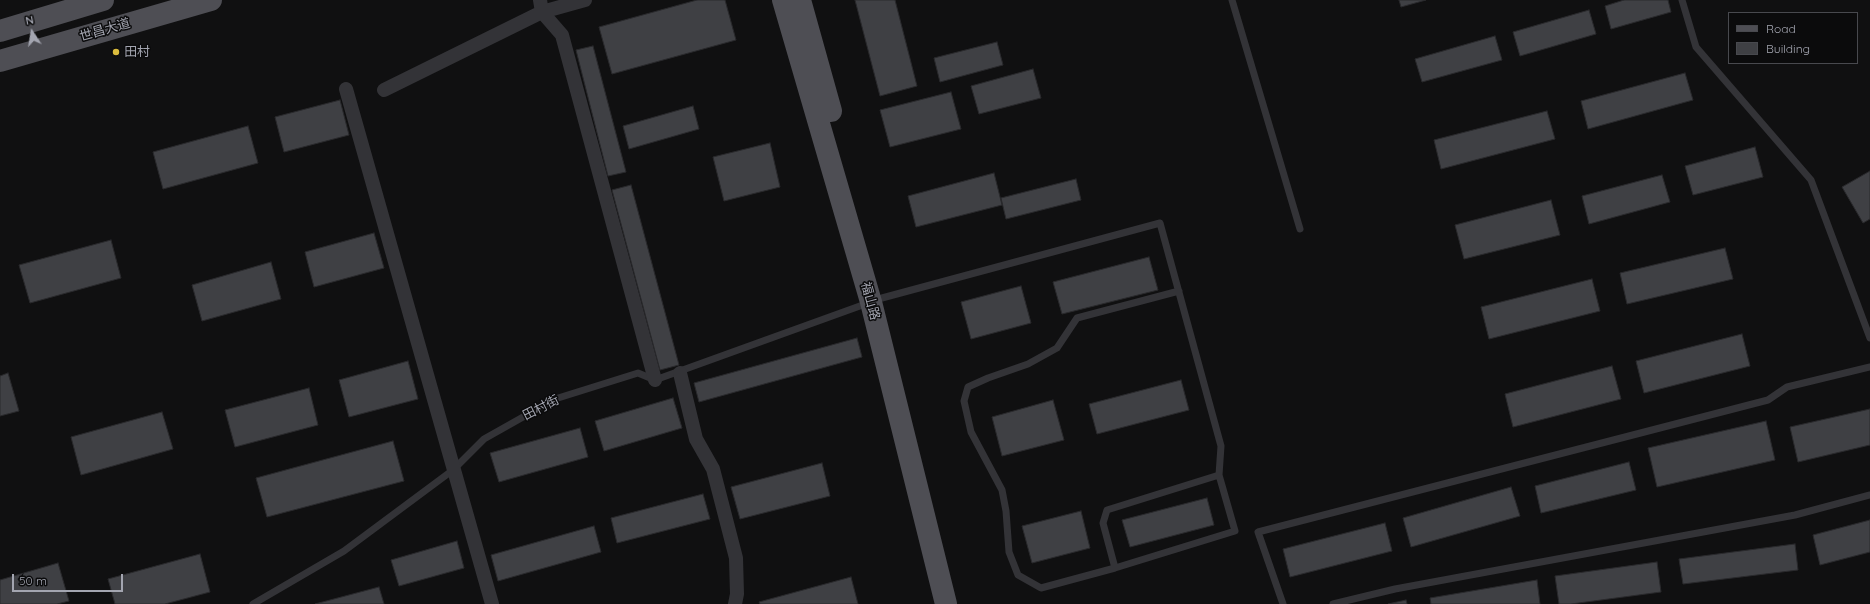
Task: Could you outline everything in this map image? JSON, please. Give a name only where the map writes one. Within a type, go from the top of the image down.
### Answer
[{"type":"main road","points":[[0,31],[103,0]]},
{"type":"main road","name":"世昌大道","points":[[0,61],[211,0]]},
{"type":"main road","name":"福山路","points":[[783,0],[876,300],[946,604]]},
{"type":"main road","points":[[800,0],[876,300],[959,604]]},
{"type":"street","points":[[384,90],[541,6],[585,0]]},
{"type":"street","points":[[541,6],[562,35],[655,380]]},
{"type":"street","points":[[346,89],[492,604]]},
{"type":"street","points":[[680,373],[696,439],[713,469],[736,558],[737,594],[735,604]]},
{"type":"lane","points":[[1232,0],[1300,229]]},
{"type":"lane","points":[[1682,0],[1696,47],[1811,180],[1870,338]]},
{"type":"lane","points":[[655,380],[680,373],[876,300],[1160,223],[1179,291],[1221,446],[1219,475],[1235,530],[1115,568],[1041,588],[1018,575],[1008,552],[1006,511],[1002,490],[971,432],[964,401],[968,387],[988,378],[1028,364],[1057,348],[1077,318],[1179,291]]},
{"type":"lane","points":[[1283,604],[1258,532],[1768,400],[1787,387],[1870,367]]},
{"type":"lane","name":"田村街","points":[[253,604],[344,550],[453,470],[484,438],[555,399],[638,373],[655,380]]},
{"type":"lane","points":[[1115,568],[1103,523],[1107,510],[1219,475]]},
{"type":"lane","points":[[1333,604],[1395,589],[1795,515],[1870,495]]},
{"type":"building","points":[[697,0],[725,0],[736,40],[612,74],[599,27]]},
{"type":"building","points":[[855,0],[895,0],[917,86],[880,96]]},
{"type":"building","points":[[1399,0],[1426,0],[1401,7]]},
{"type":"building","points":[[1624,0],[1668,0],[1671,12],[1611,29],[1605,6]]},
{"type":"building","points":[[1589,10],[1596,34],[1520,56],[1513,32]]},
{"type":"building","points":[[1495,36],[1502,60],[1422,82],[1415,59]]},
{"type":"building","points":[[997,42],[1003,65],[940,82],[934,58]]},
{"type":"building","points":[[593,46],[626,172],[608,176],[576,50]]},
{"type":"building","points":[[1033,69],[1041,98],[979,114],[971,86]]},
{"type":"building","points":[[1685,73],[1693,100],[1588,129],[1581,101]]},
{"type":"building","points":[[951,92],[961,129],[890,147],[880,110]]},
{"type":"building","points":[[340,100],[349,135],[284,152],[275,117]]},
{"type":"building","points":[[693,106],[699,129],[629,149],[623,126]]},
{"type":"building","points":[[1547,111],[1555,139],[1441,169],[1434,140]]},
{"type":"building","points":[[248,126],[258,163],[163,189],[153,152]]},
{"type":"building","points":[[770,143],[780,187],[724,201],[713,157]]},
{"type":"building","points":[[1755,147],[1763,177],[1693,195],[1685,166]]},
{"type":"building","points":[[1870,171],[1870,219],[1863,223],[1842,187]]},
{"type":"building","points":[[994,173],[1002,205],[916,227],[908,196]]},
{"type":"building","points":[[1662,175],[1670,202],[1589,224],[1582,196]]},
{"type":"building","points":[[1076,179],[1081,200],[1006,219],[1001,198]]},
{"type":"building","points":[[631,185],[679,365],[660,370],[612,190]]},
{"type":"building","points":[[1551,200],[1560,235],[1464,259],[1455,225]]},
{"type":"building","points":[[374,233],[384,268],[314,287],[305,252]]},
{"type":"building","points":[[111,240],[121,278],[30,303],[19,265]]},
{"type":"building","points":[[1725,248],[1733,279],[1627,304],[1620,273]]},
{"type":"building","points":[[1149,257],[1158,290],[1062,314],[1053,282]]},
{"type":"building","points":[[271,262],[281,299],[202,321],[192,285]]},
{"type":"building","points":[[1592,279],[1600,311],[1489,339],[1481,307]]},
{"type":"building","points":[[1021,286],[1031,323],[971,339],[961,302]]},
{"type":"building","points":[[1742,334],[1750,366],[1644,393],[1636,361]]},
{"type":"building","points":[[857,338],[862,357],[699,402],[694,383]]},
{"type":"building","points":[[408,361],[418,399],[349,417],[339,380]]},
{"type":"building","points":[[1612,366],[1621,399],[1513,427],[1505,394]]},
{"type":"building","points":[[8,373],[19,411],[0,416],[0,376]]},
{"type":"building","points":[[1181,380],[1189,410],[1097,434],[1089,404]]},
{"type":"building","points":[[309,388],[318,425],[235,447],[225,410]]},
{"type":"building","points":[[673,398],[682,428],[604,451],[595,421]]},
{"type":"building","points":[[1053,400],[1064,440],[1002,456],[992,417]]},
{"type":"building","points":[[1870,409],[1870,445],[1798,462],[1790,427]]},
{"type":"building","points":[[162,412],[173,449],[81,475],[71,437]]},
{"type":"building","points":[[1766,421],[1775,460],[1657,487],[1648,448]]},
{"type":"building","points":[[580,428],[588,457],[499,482],[490,453]]},
{"type":"building","points":[[393,441],[404,481],[267,517],[256,478]]},
{"type":"building","points":[[1629,462],[1636,490],[1541,513],[1535,486]]},
{"type":"building","points":[[822,463],[830,496],[740,519],[731,487]]},
{"type":"building","points":[[1511,487],[1520,516],[1411,547],[1403,518]]},
{"type":"building","points":[[703,494],[710,519],[617,543],[611,518]]},
{"type":"building","points":[[1207,498],[1214,525],[1130,547],[1122,520]]},
{"type":"building","points":[[1081,511],[1090,548],[1032,563],[1022,526]]},
{"type":"building","points":[[1870,520],[1870,552],[1820,565],[1813,535]]},
{"type":"building","points":[[1385,523],[1392,551],[1290,577],[1283,549]]},
{"type":"building","points":[[594,526],[601,552],[498,581],[491,555]]},
{"type":"building","points":[[457,541],[464,568],[399,586],[391,560]]},
{"type":"building","points":[[1795,544],[1798,570],[1683,584],[1679,559]]},
{"type":"building","points":[[200,554],[210,592],[165,604],[115,604],[108,579]]},
{"type":"building","points":[[1657,562],[1661,592],[1571,604],[1559,604],[1555,576]]},
{"type":"building","points":[[58,563],[69,601],[57,604],[0,604],[0,580]]},
{"type":"building","points":[[851,577],[858,604],[760,604],[759,602]]},
{"type":"building","points":[[1537,580],[1540,604],[1431,604],[1430,598]]},
{"type":"building","points":[[379,587],[384,604],[315,604]]},
{"type":"building","points":[[1406,600],[1407,604],[1388,604]]},
{"type":"place","name":"田村","points":[[116,52]]}]
